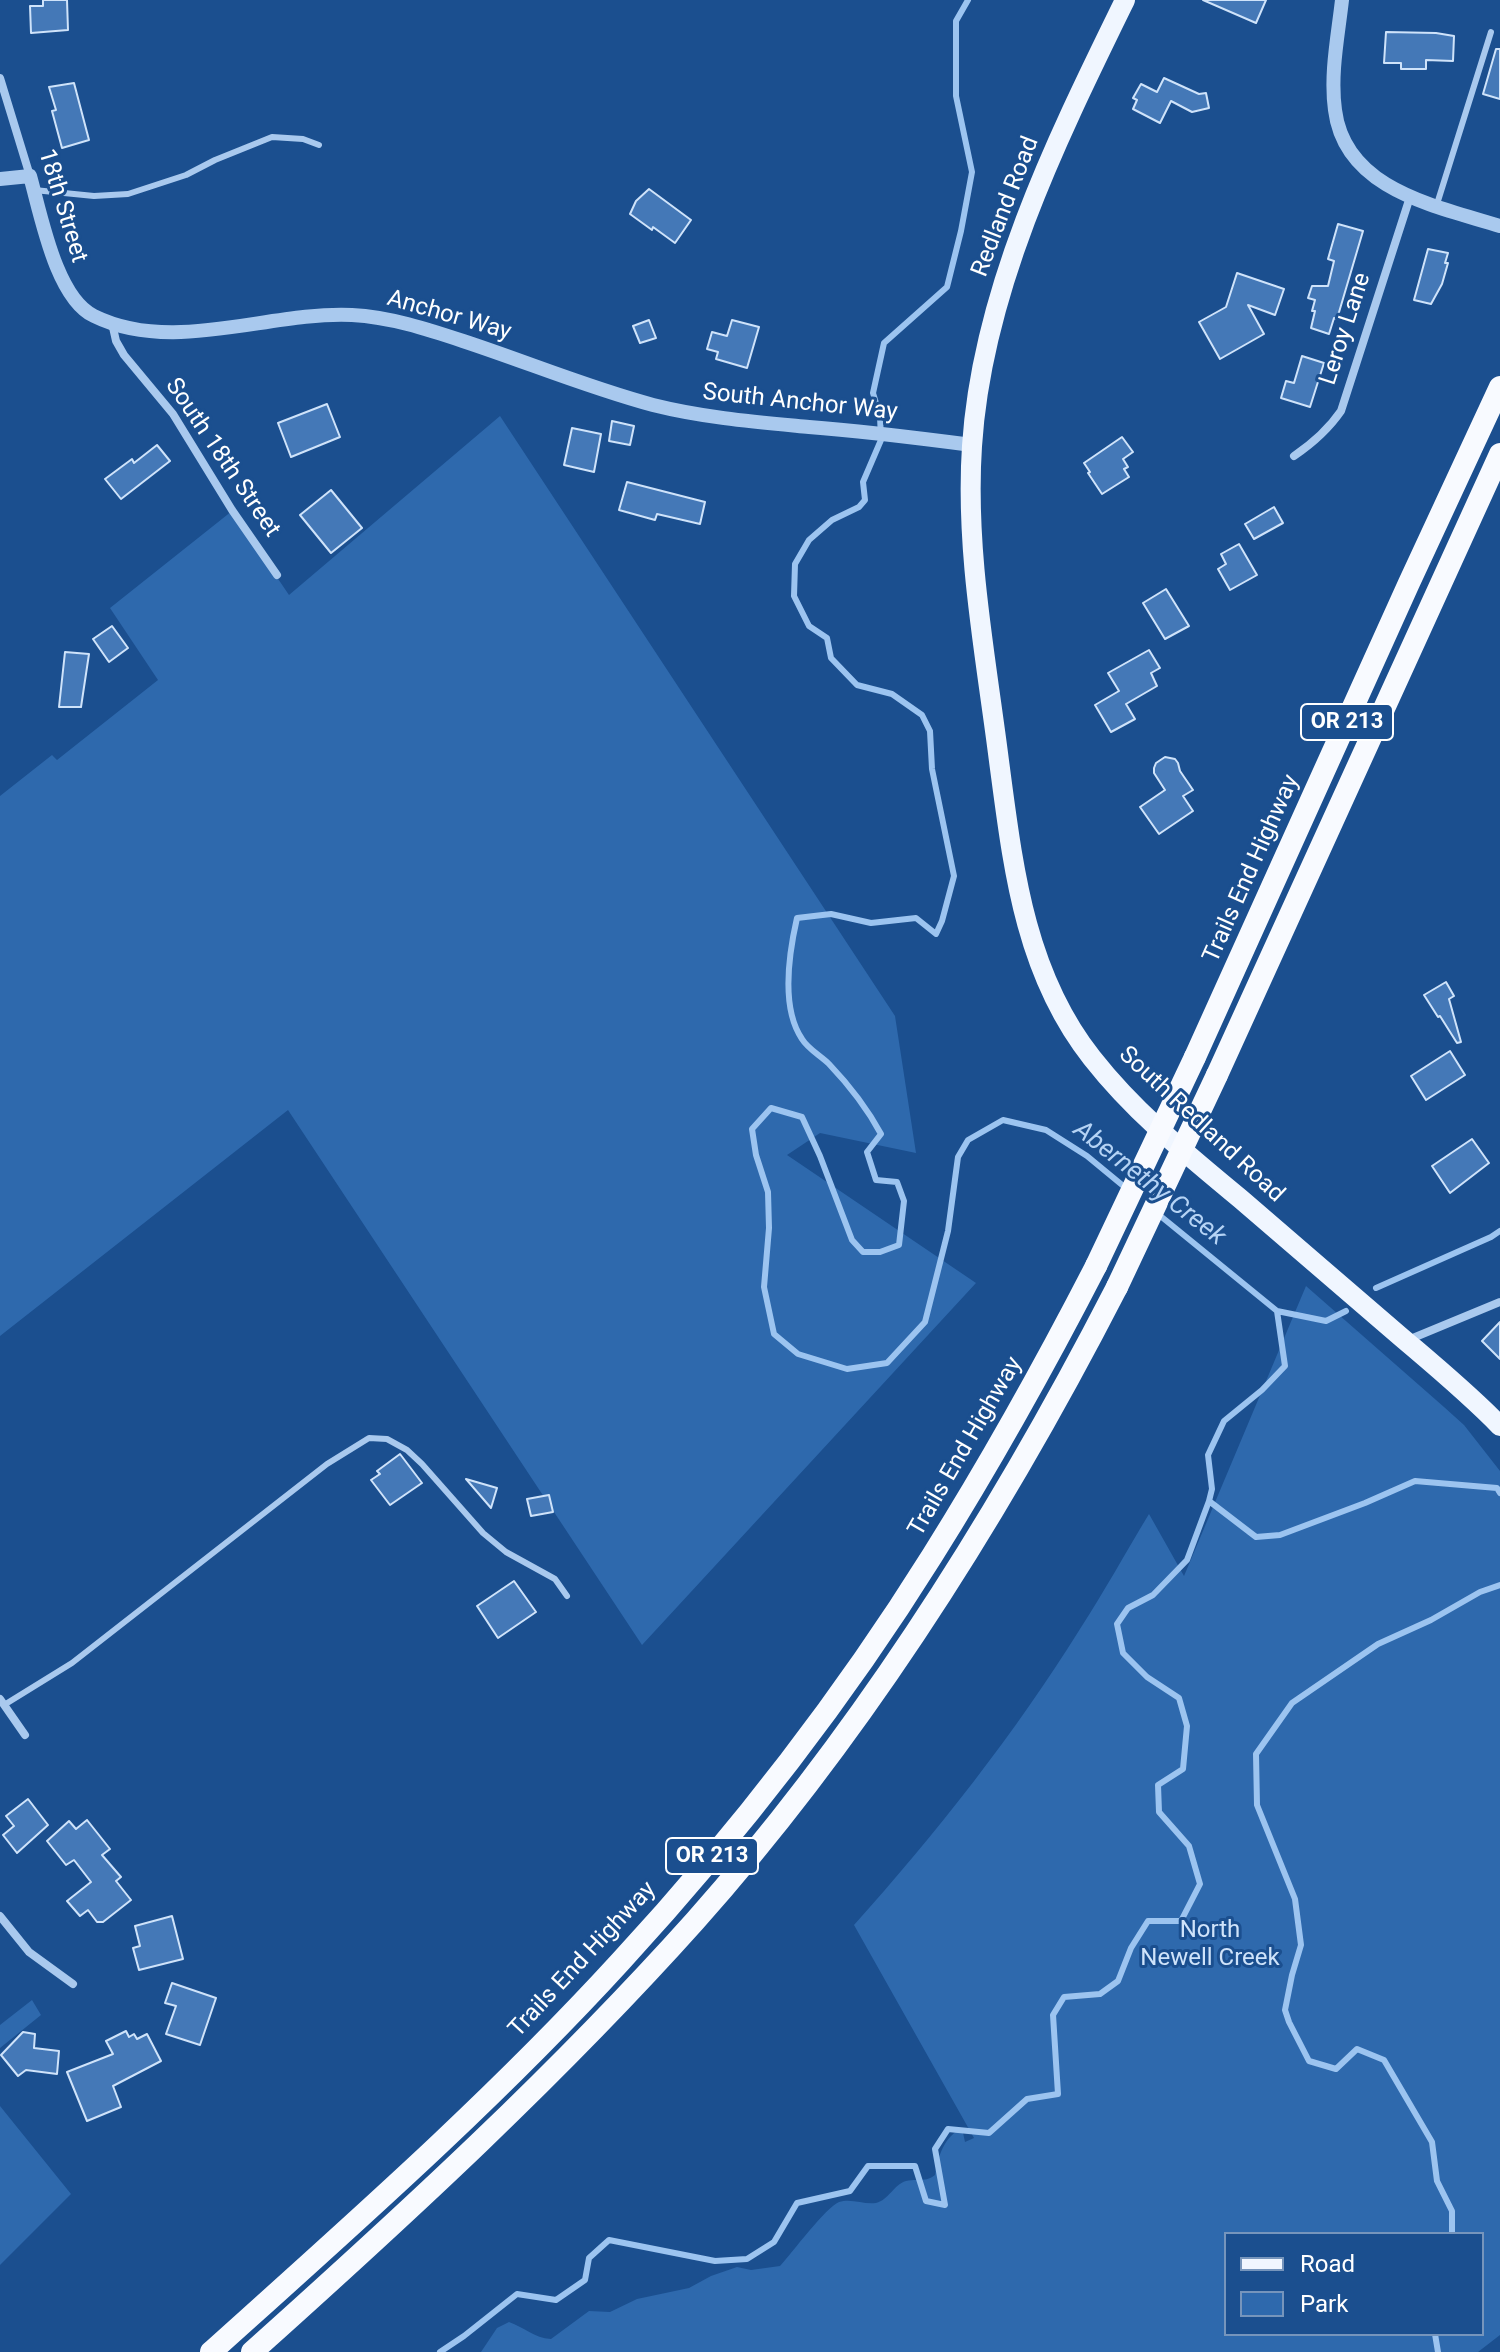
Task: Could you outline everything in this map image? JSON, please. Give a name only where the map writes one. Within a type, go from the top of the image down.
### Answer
[{"type":"highway","name":"Trails End Highway","points":[[211,2352],[370,2209],[513,2072],[621,1961],[737,1826],[854,1672],[932,1556],[1027,1397],[1096,1266],[1195,1057],[1500,387]]},
{"type":"highway","name":"OR 213","points":[[252,2352],[403,2217],[543,2081],[697,1919],[865,1706],[942,1593],[1016,1474],[1117,1287],[1500,454]]},
{"type":"main road","name":"Redland Road","points":[[972,445],[983,367],[1008,267],[1022,227],[1091,69],[1125,0]]},
{"type":"main road","name":"South Redland Road","points":[[972,445],[974,553],[1011,851],[1026,928],[1048,986],[1088,1054],[1136,1107],[1457,1384],[1500,1426]]},
{"type":"street","points":[[1342,0],[1334,88],[1335,112],[1341,136],[1350,153],[1367,171],[1410,197],[1500,226]]},
{"type":"street","name":"18th Street","points":[[0,78],[66,289],[88,313],[112,323]]},
{"type":"street","points":[[0,179],[32,183]]},
{"type":"street","name":"Leroy Lane","points":[[1294,456],[1331,426],[1341,411],[1410,197]]},
{"type":"street","name":"Anchor Way","points":[[112,323],[162,331],[236,327],[317,316],[377,317],[447,336],[624,397]]},
{"type":"street","name":"South 18th Street","points":[[112,323],[116,341],[124,355],[173,414],[232,510],[277,575]]},
{"type":"street","name":"South Anchor Way","points":[[624,397],[743,422],[972,445]]},
{"type":"street","points":[[1405,1341],[1500,1302]]},
{"type":"street","points":[[2,1702],[25,1735]]},
{"type":"street","points":[[0,1916],[29,1952],[73,1984]]},
{"type":"lane","points":[[1436,205],[1491,32]]},
{"type":"lane","points":[[32,183],[94,196],[128,194],[186,175],[272,137],[303,139],[319,145]]},
{"type":"lane","points":[[2,1702],[72,1663],[327,1464],[369,1438],[387,1439],[407,1450],[483,1533],[506,1552],[555,1579],[567,1596]]},
{"type":"green space","points":[[500,416],[895,1016],[916,1153],[820,1133],[787,1155],[976,1283],[642,1645],[288,1110],[0,1336],[0,796],[52,755],[57,760],[158,680],[110,608],[232,511],[289,595]]},
{"type":"green space","name":"North Newell Creek","points":[[1306,1286],[1464,1425],[1500,1471],[1500,2335],[1478,2352],[481,2352],[497,2328],[509,2322],[539,2337],[551,2339],[589,2311],[610,2312],[637,2299],[689,2288],[737,2267],[751,2270],[780,2266],[818,2221],[839,2202],[876,2203],[902,2183],[931,2177],[935,2175],[940,2154],[951,2136],[962,2128],[965,2142],[974,2138],[854,1925],[944,1819],[1002,1744],[1080,1629],[1149,1514],[1184,1576]]},
{"type":"green space","points":[[32,2000],[41,2015],[0,2048],[0,2025]]},
{"type":"green space","points":[[0,2106],[71,2194],[0,2265]]},
{"type":"building","points":[[43,0],[67,0],[68,30],[31,33],[30,6],[43,6]]},
{"type":"building","points":[[1203,0],[1266,0],[1256,23]]},
{"type":"building","points":[[1386,32],[1454,36],[1453,61],[1426,60],[1426,69],[1401,69],[1401,63],[1384,63]]},
{"type":"building","points":[[1496,49],[1500,49],[1500,99],[1483,94]]},
{"type":"building","points":[[1164,78],[1199,94],[1206,93],[1209,108],[1192,112],[1171,101],[1160,123],[1133,109],[1137,100],[1133,98],[1141,84],[1157,92]]},
{"type":"building","points":[[74,83],[89,140],[62,148],[49,87]]},
{"type":"building","points":[[649,189],[691,220],[675,243],[630,214],[636,201]]},
{"type":"building","points":[[1338,224],[1363,231],[1337,319],[1334,318],[1329,334],[1311,328],[1315,300],[1308,298],[1312,286],[1328,286],[1334,261],[1328,259]]},
{"type":"building","points":[[1428,249],[1448,253],[1442,284],[1431,304],[1414,300]]},
{"type":"building","points":[[1237,273],[1284,289],[1275,315],[1248,305],[1264,334],[1220,359],[1199,322],[1226,307]]},
{"type":"building","points":[[649,320],[656,338],[640,343],[633,326]]},
{"type":"building","points":[[732,320],[759,327],[747,368],[716,359],[718,352],[707,349],[712,332],[727,336]]},
{"type":"building","points":[[1302,356],[1324,363],[1310,407],[1281,398],[1286,381],[1294,383]]},
{"type":"building","points":[[327,404],[340,437],[291,457],[278,423]]},
{"type":"building","points":[[612,421],[634,426],[630,445],[609,441]]},
{"type":"building","points":[[572,428],[601,434],[594,472],[564,465]]},
{"type":"building","points":[[1122,437],[1133,452],[1123,459],[1129,477],[1102,494],[1084,463]]},
{"type":"building","points":[[157,445],[170,461],[121,499],[105,479],[132,459],[134,463]]},
{"type":"building","points":[[627,482],[705,502],[700,524],[657,514],[655,520],[619,510]]},
{"type":"building","points":[[331,490],[362,528],[331,553],[300,515]]},
{"type":"building","points":[[1274,507],[1283,523],[1254,539],[1245,524]]},
{"type":"building","points":[[1239,544],[1257,575],[1230,590],[1218,569],[1226,564],[1221,554]]},
{"type":"building","points":[[1166,589],[1189,626],[1165,639],[1143,603]]},
{"type":"building","points":[[112,626],[128,648],[109,662],[93,639]]},
{"type":"building","points":[[1149,650],[1160,668],[1151,673],[1157,686],[1126,704],[1135,719],[1111,732],[1095,705],[1119,691],[1108,673]]},
{"type":"building","points":[[65,652],[89,654],[81,707],[59,707]]},
{"type":"building","points":[[1165,757],[1175,759],[1193,790],[1183,796],[1193,811],[1159,834],[1140,807],[1165,790],[1154,768]]},
{"type":"building","points":[[1446,982],[1454,996],[1449,999],[1461,1042],[1457,1043],[1424,995]]},
{"type":"building","points":[[1450,1051],[1465,1075],[1426,1100],[1411,1076]]},
{"type":"building","points":[[1472,1139],[1489,1163],[1450,1193],[1432,1166]]},
{"type":"building","points":[[1500,1322],[1500,1359],[1482,1341]]},
{"type":"building","points":[[400,1454],[422,1483],[390,1505],[371,1480],[380,1474],[377,1471]]},
{"type":"building","points":[[466,1479],[497,1488],[491,1508]]},
{"type":"building","points":[[549,1495],[553,1512],[531,1516],[527,1499]]},
{"type":"building","points":[[514,1581],[536,1612],[498,1638],[477,1606]]},
{"type":"building","points":[[28,1799],[48,1825],[17,1853],[3,1835],[14,1826],[6,1816]]},
{"type":"building","points":[[87,1820],[110,1849],[102,1855],[121,1877],[116,1881],[131,1900],[103,1922],[97,1922],[88,1910],[80,1916],[67,1901],[91,1882],[74,1860],[66,1865],[47,1841],[69,1821],[76,1829]]},
{"type":"building","points":[[172,1916],[183,1959],[139,1970],[133,1948],[140,1946],[135,1926]]},
{"type":"building","points":[[172,1983],[216,1998],[200,2045],[166,2034],[176,2006],[165,2003]]},
{"type":"building","points":[[126,2031],[129,2037],[134,2034],[137,2039],[147,2034],[161,2061],[113,2086],[121,2107],[87,2121],[67,2072],[113,2054],[106,2041]]},
{"type":"building","points":[[23,2032],[35,2034],[34,2048],[59,2051],[57,2074],[26,2070],[18,2076],[1,2055]]},
{"type":"waterway","name":"Abernethy Creek","points":[[968,0],[956,21],[956,96],[972,172],[947,287],[884,343],[873,393],[880,416],[881,440],[863,482],[865,500],[859,507],[832,520],[809,540],[795,564],[794,596],[809,626],[827,638],[831,658],[857,685],[892,694],[922,715],[930,731],[932,769],[954,876],[936,934],[916,918],[871,923],[831,914],[797,918],[789,980],[795,1026],[805,1043],[837,1072],[870,1115],[881,1134],[867,1152],[876,1180],[897,1182],[904,1201],[899,1245],[880,1252],[863,1252],[852,1240],[802,1117],[771,1108],[752,1129],[756,1155],[768,1192],[769,1228],[764,1287],[774,1334],[798,1354],[847,1369],[887,1363],[925,1322],[948,1231],[958,1157],[968,1140],[1003,1120],[1046,1130],[1087,1156],[1127,1189]]},
{"type":"waterway","name":"Abernethy Creek","points":[[1158,1214],[1277,1311],[1285,1366],[1262,1390],[1224,1421],[1208,1455],[1212,1489],[1209,1501],[1256,1537],[1280,1535],[1415,1481],[1497,1488],[1500,1493]]},
{"type":"waterway","points":[[1376,1288],[1500,1231]]},
{"type":"waterway","points":[[1277,1311],[1326,1321],[1346,1311]]},
{"type":"waterway","points":[[440,2352],[517,2294],[556,2300],[585,2280],[589,2258],[609,2240],[715,2261],[747,2259],[774,2242],[797,2203],[850,2191],[868,2166],[915,2166],[926,2201],[945,2205],[935,2149],[948,2129],[989,2133],[1027,2099],[1058,2094],[1053,2015],[1064,1997],[1100,1994],[1118,1981],[1131,1948],[1148,1921],[1181,1921],[1200,1884],[1189,1846],[1159,1812],[1158,1785],[1183,1769],[1187,1726],[1179,1698],[1147,1677],[1123,1653],[1117,1624],[1128,1608],[1153,1595],[1187,1560],[1209,1501]]},
{"type":"waterway","name":"Abernethy Creek","points":[[1452,2232],[1452,2211],[1437,2181],[1432,2142],[1384,2060],[1357,2049],[1336,2069],[1309,2061],[1289,2022],[1285,2010],[1301,1945],[1295,1899],[1257,1805],[1256,1754],[1292,1703],[1378,1644],[1431,1620],[1480,1592],[1500,1585]]},
{"type":"waterway","name":"Abernethy Creek","points":[[1435,2336],[1438,2352]]}]
